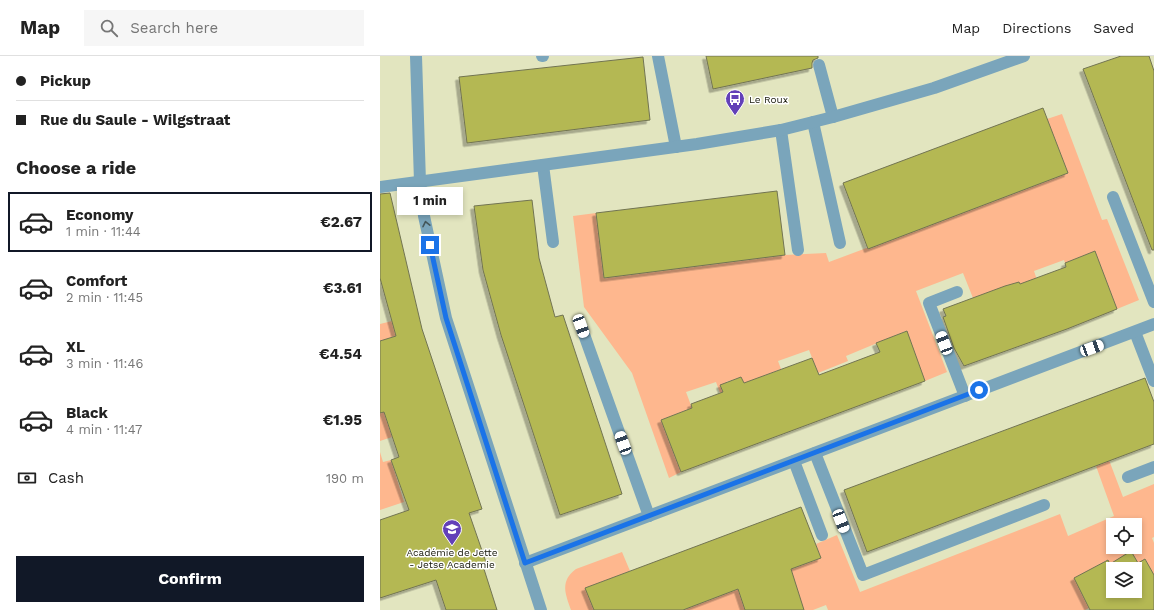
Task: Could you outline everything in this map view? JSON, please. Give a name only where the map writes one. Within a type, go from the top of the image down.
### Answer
[{"type":"street","points":[[416,56],[420,182],[424,216],[446,318],[541,610]]},
{"type":"street","points":[[658,56],[676,147]]},
{"type":"street","points":[[380,187],[676,147],[781,130],[833,117],[934,88],[1024,56]]},
{"type":"street","points":[[819,65],[833,117]]},
{"type":"street","points":[[813,122],[840,243]]},
{"type":"street","points":[[781,130],[798,250]]},
{"type":"street","points":[[543,165],[553,242]]},
{"type":"street","points":[[1113,197],[1154,302]]},
{"type":"street","points":[[957,292],[929,303],[964,396]]},
{"type":"street","points":[[525,563],[1154,324]]},
{"type":"street","points":[[581,326],[649,516]]},
{"type":"street","points":[[1134,332],[1154,381]]},
{"type":"street","points":[[815,453],[863,575],[1044,505]]},
{"type":"street","points":[[794,461],[822,536]]},
{"type":"street","points":[[1128,477],[1154,467]]},
{"type":"shaded area","points":[[1062,114],[1102,220],[1107,219],[1139,300],[1117,309],[1095,251],[1065,263],[1064,260],[1034,271],[1040,289],[1024,295],[1019,282],[973,298],[963,273],[916,291],[947,372],[925,381],[906,331],[846,356],[848,361],[818,373],[809,350],[778,361],[781,369],[744,384],[741,377],[726,382],[728,390],[720,393],[716,382],[686,392],[692,408],[661,420],[681,472],[669,478],[632,373],[584,307],[573,216],[596,213],[604,278],[785,255],[826,253],[829,262],[1068,173],[1047,119]]},
{"type":"shaded area","points":[[392,321],[396,336],[380,341],[380,324]]},
{"type":"shaded area","points":[[384,412],[392,437],[380,441],[380,413]]},
{"type":"shaded area","points":[[380,452],[383,462],[391,460],[404,502],[380,510]]},
{"type":"shaded area","points":[[1109,460],[1123,497],[1154,484],[1154,537],[1152,538],[1154,543],[1154,575],[1145,559],[1137,562],[1133,554],[1142,554],[1142,518],[1109,518],[1114,516],[1096,466]]},
{"type":"shaded area","points":[[1060,514],[1068,536],[1106,519],[1106,554],[1126,554],[1127,562],[1109,562],[1108,560],[1101,564],[1106,575],[1106,582],[1075,579],[1089,608],[1085,610],[828,610],[826,605],[813,610],[804,610],[801,603],[794,610],[683,610],[738,589],[740,594],[791,569],[821,558],[816,544],[837,535],[860,592]]},
{"type":"shaded area","points":[[622,552],[630,571],[586,588],[594,610],[571,610],[565,588],[571,574],[576,569]]},
{"type":"building","points":[[706,56],[818,56],[818,58],[813,60],[812,68],[713,89]]},
{"type":"building","points":[[1121,56],[1149,56],[1154,71],[1154,250],[1152,250],[1083,69]]},
{"type":"building","points":[[643,57],[650,120],[467,143],[459,77]]},
{"type":"building","points":[[1043,108],[1068,173],[868,249],[843,183]]},
{"type":"building","points":[[777,191],[785,255],[604,278],[596,213]]},
{"type":"building","points":[[390,193],[422,329],[482,509],[469,513],[487,565],[483,566],[497,610],[446,610],[436,580],[380,598],[380,520],[409,510],[391,460],[399,457],[384,412],[380,413],[380,341],[396,336],[380,278],[380,194]]},
{"type":"building","points":[[532,200],[539,258],[555,317],[563,315],[622,494],[560,515],[501,335],[483,270],[474,206]]},
{"type":"building","points":[[1095,251],[1117,309],[1067,329],[964,366],[954,348],[943,317],[946,316],[943,309],[1005,286],[1019,282],[1020,284],[1066,267],[1065,263]]},
{"type":"building","points":[[907,331],[925,381],[681,472],[661,420],[692,408],[691,404],[723,392],[720,385],[741,377],[744,383],[812,358],[819,375],[880,352],[876,343]]},
{"type":"building","points":[[1145,378],[1154,402],[1154,444],[867,552],[844,490]]},
{"type":"building","points":[[801,507],[821,558],[791,569],[804,610],[745,610],[738,589],[683,610],[594,610],[585,588]]},
{"type":"building","points":[[1126,554],[1133,554],[1137,562],[1113,562]]},
{"type":"building","points":[[1145,559],[1154,575],[1154,610],[1090,610],[1074,578],[1108,560],[1109,562],[1106,562],[1106,598],[1142,598],[1142,562],[1140,562]]},
{"type":"place","name":"Le Roux","points":[[735,116]]},
{"type":"place","name":"Académie de Jette - Jetse Academie","points":[[452,546]]},
{"type":"route","points":[[430,245],[446,318],[525,563],[979,390]]}]
